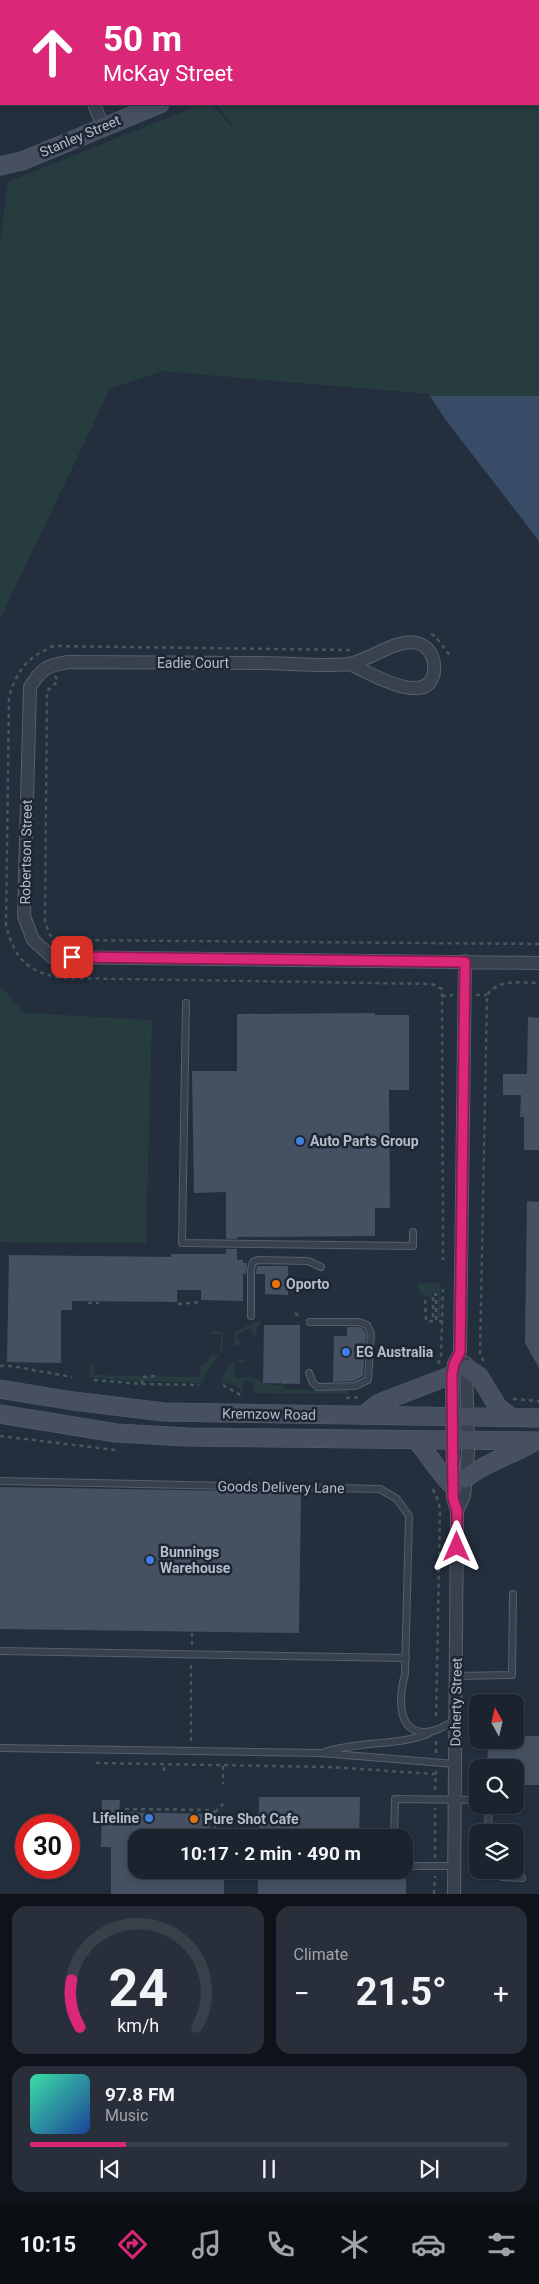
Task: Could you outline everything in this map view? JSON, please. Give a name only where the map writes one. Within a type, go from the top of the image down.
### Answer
[{"type":"street","points":[[94,105],[103,127]]},
{"type":"street","name":"Stanley Street","points":[[0,166],[22,160],[158,105]]},
{"type":"street","name":"Eadie Court","points":[[39,672],[49,666],[68,662],[350,664],[411,642],[422,644],[430,652],[435,664],[433,678],[426,686],[410,690],[350,664]]},
{"type":"street","name":"Robertson Street","points":[[39,672],[30,687],[24,916],[33,940],[52,957],[539,963]]},
{"type":"street","name":"Doherty Street","points":[[454,1894],[457,1511],[464,1496],[459,1482],[460,1372],[454,1364],[460,1352],[465,962]]},
{"type":"street","points":[[364,1415],[380,1403],[460,1372],[479,1376],[498,1407],[511,1417]]},
{"type":"street","name":"Kremzow Road","points":[[0,1389],[79,1402],[164,1412],[539,1418]]},
{"type":"street","name":"Kremzow Road","points":[[0,1414],[116,1433],[187,1437],[537,1441]]},
{"type":"street","points":[[416,1440],[425,1450],[440,1474],[459,1482],[485,1464],[519,1451],[537,1441]]},
{"type":"lane","points":[[186,1004],[182,1243],[413,1246],[413,1232]]},
{"type":"lane","points":[[251,1316],[251,1269],[253,1262],[258,1260],[308,1261],[321,1267]]},
{"type":"lane","points":[[309,1373],[313,1383],[318,1387],[355,1386],[365,1383],[369,1377],[371,1333],[367,1325],[359,1322],[310,1322]]},
{"type":"lane","name":"Goods Delivery Lane","points":[[0,1481],[380,1489],[397,1499],[409,1516],[406,1658],[405,1674],[400,1691],[400,1710],[409,1726],[422,1732],[436,1730]]},
{"type":"lane","points":[[456,1676],[512,1675],[513,1594]]},
{"type":"lane","points":[[0,1651],[406,1658]]},
{"type":"lane","points":[[321,1753],[346,1745],[415,1739],[456,1720]]},
{"type":"lane","points":[[0,1748],[321,1753],[436,1764],[455,1764]]},
{"type":"lane","points":[[394,1829],[395,1799],[469,1800]]},
{"type":"lane","points":[[413,1866],[454,1866]]},
{"type":"path","points":[[429,634],[435,636],[451,657]]},
{"type":"path","points":[[358,650],[54,646],[43,650],[27,661],[13,682],[9,697],[6,925],[12,947],[26,964],[40,974],[61,978],[432,984],[442,988],[443,1260]]},
{"type":"path","points":[[43,650],[44,655]]},
{"type":"path","points":[[56,678],[58,681],[47,691],[45,922],[50,935],[62,940],[539,944]]},
{"type":"path","points":[[485,1362],[480,1355],[487,995],[494,987],[503,983],[539,983]]},
{"type":"path","points":[[442,996],[450,995]]},
{"type":"path","points":[[482,995],[487,995]]},
{"type":"path","points":[[425,1300],[426,1321],[433,1321],[434,1294],[436,1294],[436,1321],[442,1321]]},
{"type":"path","points":[[178,1304],[200,1302]]},
{"type":"path","points":[[88,1303],[99,1303]]},
{"type":"path","points":[[295,1313],[299,1316]]},
{"type":"path","points":[[0,1366],[11,1366],[72,1377]]},
{"type":"path","points":[[285,1373],[285,1384]]},
{"type":"path","points":[[142,1384],[142,1377],[156,1376]]},
{"type":"path","points":[[94,1380],[142,1384],[199,1385]]},
{"type":"path","points":[[508,1398],[539,1401]]},
{"type":"path","points":[[0,1436],[122,1450]]},
{"type":"path","points":[[432,1486],[439,1503],[440,1512],[434,1894]]},
{"type":"path","points":[[191,1741],[192,1632]]},
{"type":"path","points":[[96,1764],[328,1767],[436,1774]]},
{"type":"path","points":[[164,1765],[164,1771]]},
{"type":"path","points":[[223,1766],[223,1784]]},
{"type":"path","points":[[214,1829],[215,1812],[223,1804]]},
{"type":"path","points":[[125,1809],[211,1810],[215,1812]]},
{"type":"green space","points":[[200,105],[212,105],[238,134],[218,105],[539,105],[539,396],[430,396],[428,394],[162,371],[110,389],[0,619],[0,243],[8,182]]},
{"type":"green space","points":[[0,986],[25,1013],[152,1020],[146,1243],[0,1242]]},
{"type":"green space","points":[[421,1283],[438,1283],[441,1285],[440,1319],[437,1319],[438,1292],[432,1292],[432,1298],[419,1292],[418,1285]]},
{"type":"green space","points":[[260,1320],[261,1323],[257,1328],[256,1337],[250,1328],[236,1335],[241,1345],[235,1346],[234,1332]]},
{"type":"green space","points":[[212,1331],[223,1332],[222,1350],[220,1353],[221,1334],[210,1334]]},
{"type":"green space","points":[[210,1355],[219,1355],[208,1370],[203,1383],[90,1377],[90,1366],[93,1364],[94,1375],[200,1377],[200,1366],[207,1363]]},
{"type":"green space","points":[[243,1359],[246,1362],[235,1362],[235,1378],[253,1378],[269,1385],[284,1385],[284,1389],[337,1391],[349,1389],[349,1394],[254,1393],[254,1381],[243,1381],[243,1392],[234,1385],[222,1382],[228,1367],[234,1362]]},
{"type":"water","points":[[430,396],[539,396],[539,541],[445,419]]},
{"type":"building","name":"Auto Parts Group","points":[[375,1013],[375,1015],[409,1015],[409,1090],[389,1090],[390,1208],[375,1208],[375,1236],[237,1237],[237,1239],[226,1239],[226,1192],[194,1193],[192,1071],[237,1071],[237,1014]]},
{"type":"building","points":[[528,1017],[539,1018],[539,1150],[524,1150],[524,1117],[520,1117],[521,1095],[503,1095],[503,1074],[527,1074]]},
{"type":"building","points":[[527,1201],[539,1202],[539,1368],[525,1343]]},
{"type":"building","points":[[226,1249],[237,1249],[237,1260],[243,1260],[243,1263],[247,1263],[246,1274],[243,1274],[243,1301],[201,1300],[201,1290],[177,1290],[177,1302],[72,1301],[72,1310],[61,1310],[61,1363],[7,1362],[9,1255],[171,1257],[171,1254],[226,1254]]},
{"type":"building","name":"Oporto","points":[[257,1266],[288,1266],[288,1295],[265,1294],[265,1274],[256,1274]]},
{"type":"building","points":[[264,1325],[300,1325],[300,1384],[263,1383]]},
{"type":"building","points":[[347,1327],[359,1327],[366,1334],[363,1376],[354,1381],[333,1382],[334,1336],[347,1336]]},
{"type":"building","name":"Bunnings Warehouse","points":[[0,1487],[301,1492],[299,1633],[0,1629]]},
{"type":"building","points":[[524,1736],[539,1736],[539,1785],[524,1785],[524,1759],[487,1759],[488,1749],[524,1749]]},
{"type":"building","points":[[259,1797],[360,1797],[359,1829],[259,1829]]},
{"type":"building","points":[[102,1800],[120,1800],[119,1812],[210,1814],[210,1829],[128,1829],[128,1879],[224,1879],[224,1894],[111,1894],[111,1847],[101,1847]]},
{"type":"building","points":[[258,1879],[406,1879],[406,1894],[258,1894]]},
{"type":"place","name":"Auto Parts Group","points":[[300,1141]]},
{"type":"place","name":"Oporto","points":[[276,1284]]},
{"type":"place","name":"EG Australia","points":[[346,1352]]},
{"type":"place","name":"Bunnings Warehouse","points":[[150,1560]]},
{"type":"place","name":"Lifeline","points":[[149,1818]]},
{"type":"place","name":"Pure Shot Cafe","points":[[194,1819]]},
{"type":"route","points":[[72,957],[465,962],[460,1352],[454,1364],[452,1375],[453,1498],[457,1511],[457,1547]]}]
